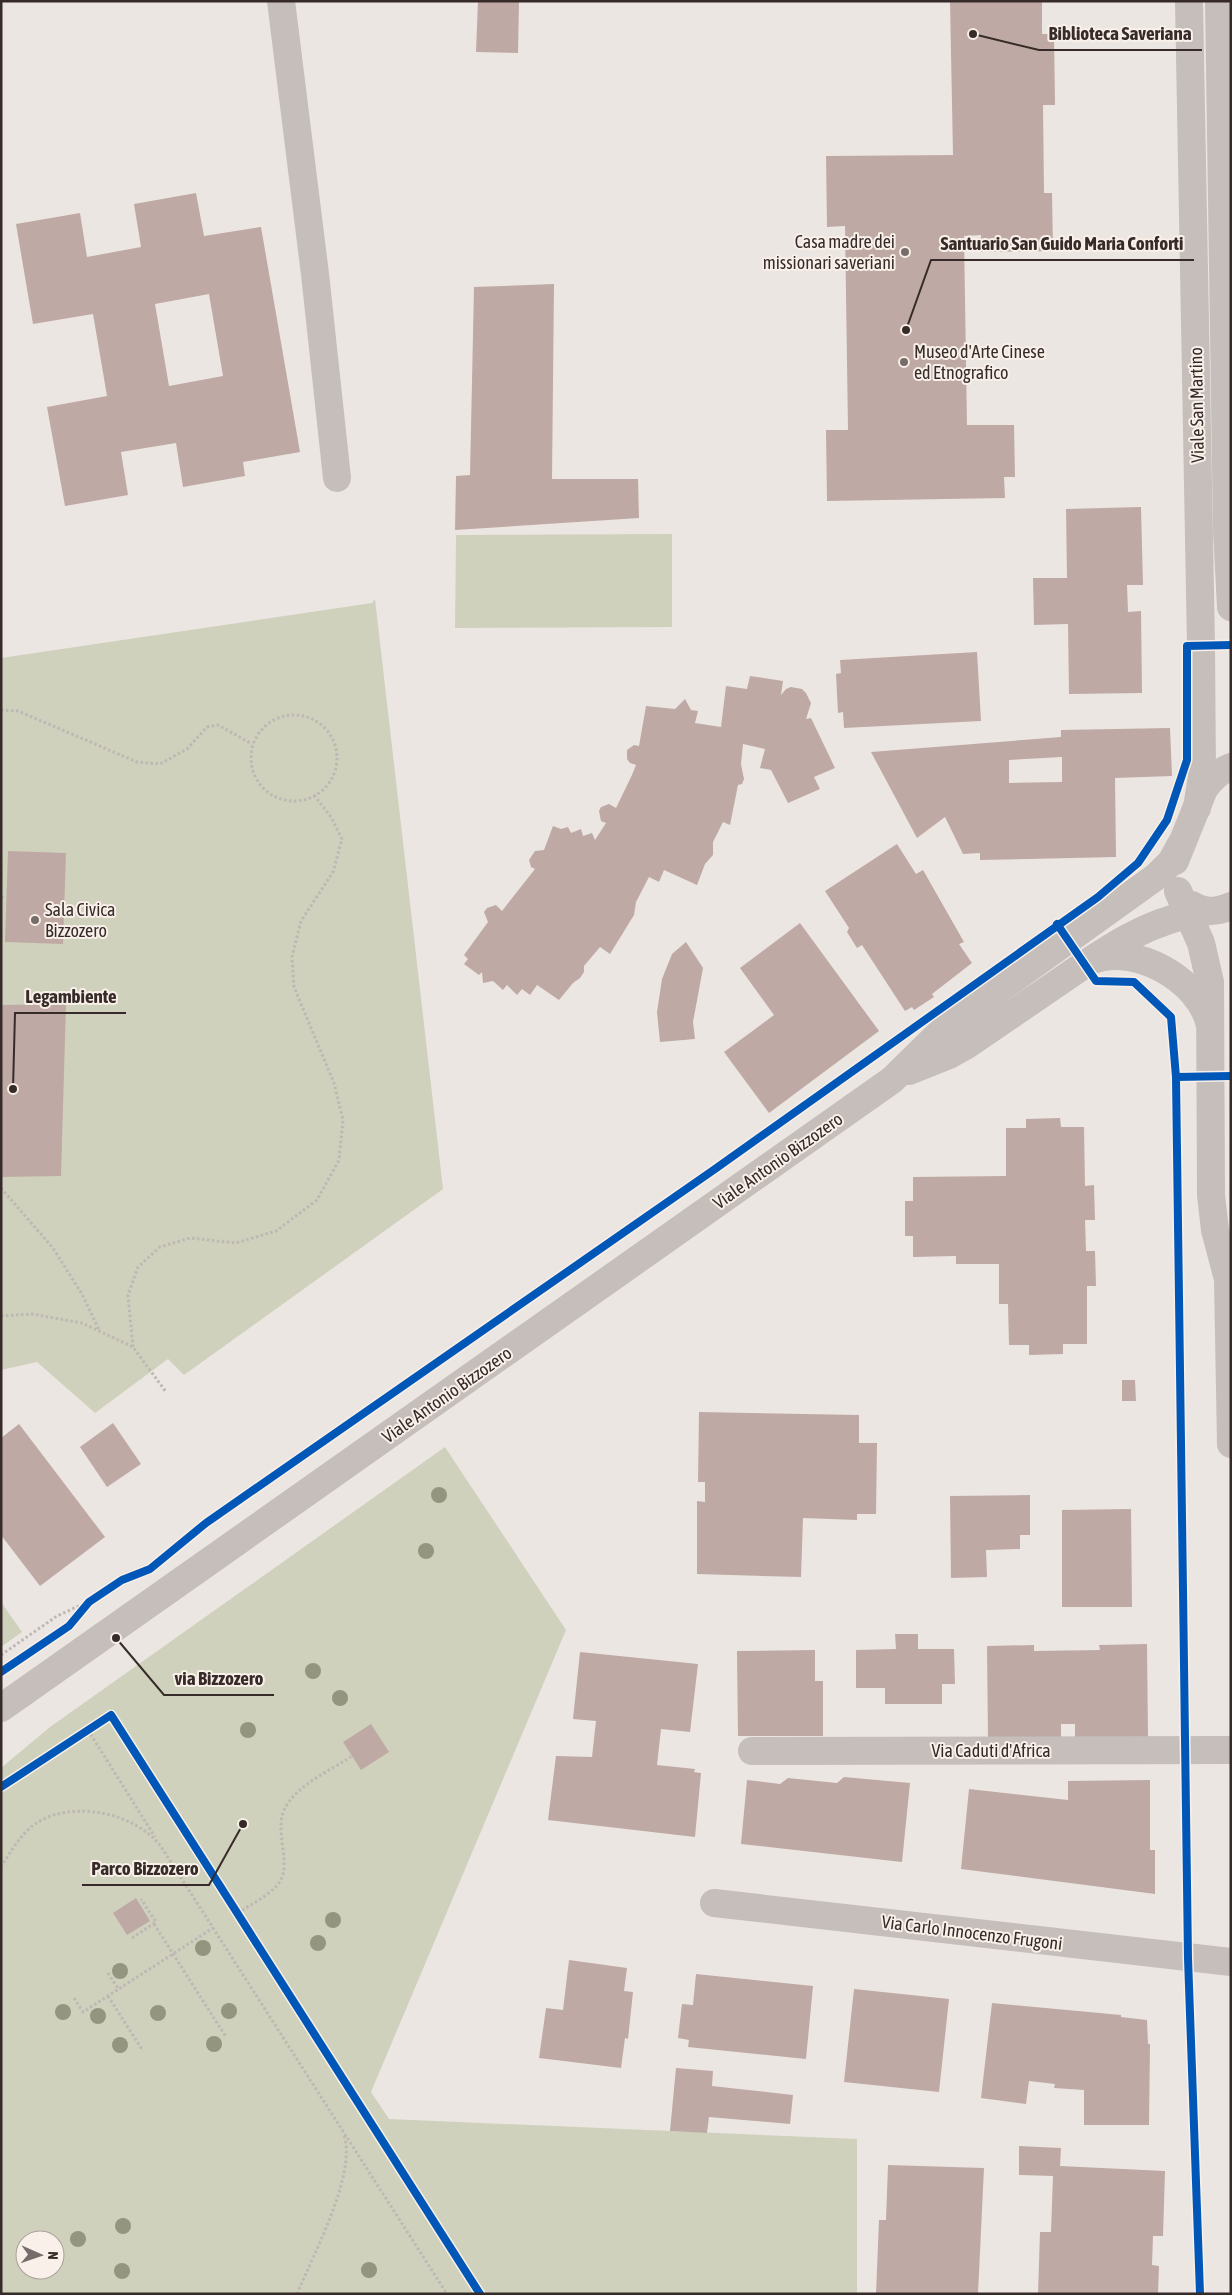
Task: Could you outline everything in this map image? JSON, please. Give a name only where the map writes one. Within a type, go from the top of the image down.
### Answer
[{"type":"street","points":[[281,1],[315,274],[337,478]]},
{"type":"street","name":"Viale San Martino","points":[[1189,1],[1202,645],[1202,776],[1196,808]]},
{"type":"street","name":"Viale San Martino","points":[[1219,1],[1225,62],[1227,520],[1231,607]]},
{"type":"street","points":[[1231,767],[1220,771],[1204,789],[1173,867],[1173,879],[1201,906],[1201,943],[1208,968],[1211,1195],[1213,1218],[1230,1277],[1231,1444]]},
{"type":"street","name":"Viale Antonio Bizzozero","points":[[1,1708],[892,1080],[944,1029],[1151,881],[1171,862],[1181,844]]},
{"type":"street","name":"Viale Antonio Bizzozero","points":[[892,1080],[963,1048],[1135,932],[1201,906]]},
{"type":"street","name":"Viale Antonio Bizzozero","points":[[1085,964],[1099,958],[1126,957],[1143,961],[1165,972],[1185,985],[1199,1000],[1207,1016],[1210,1034]]},
{"type":"street","name":"Via Caduti d'Africa","points":[[752,1751],[1231,1750]]},
{"type":"street","name":"Via Carlo Innocenzo Frugoni","points":[[714,1903],[1231,1962]]},
{"type":"path","points":[[1,710],[18,711],[137,762],[160,764],[187,749],[207,727],[218,725],[252,744]]},
{"type":"path","points":[[295,714],[309,717],[321,724],[330,734],[336,747],[337,762],[333,775],[326,787],[314,796],[300,800],[286,800],[272,796],[261,786],[253,773],[250,759],[252,744],[264,727],[281,716],[295,714]]},
{"type":"path","points":[[132,1347],[128,1295],[138,1267],[160,1247],[190,1238],[236,1243],[276,1231],[317,1200],[339,1160],[344,1120],[334,1083],[294,987],[292,957],[301,922],[333,872],[342,839],[331,816],[314,796]]},
{"type":"path","points":[[1,898],[6,898]]},
{"type":"path","points":[[1,1188],[53,1248],[82,1294],[100,1331]]},
{"type":"path","points":[[1,1316],[32,1314],[82,1323],[100,1331],[132,1347],[166,1392]]},
{"type":"path","points":[[79,1614],[89,1602]]},
{"type":"path","points":[[1,1655],[57,1616],[89,1602]]},
{"type":"path","points":[[80,1735],[95,1725]]},
{"type":"path","points":[[88,1730],[447,2294]]},
{"type":"path","points":[[238,1913],[271,1891],[282,1878],[284,1866],[280,1823],[290,1802],[301,1789],[352,1756]]},
{"type":"path","points":[[1,1866],[30,1828],[46,1818],[76,1811],[100,1813],[127,1822],[144,1831],[162,1848]]},
{"type":"path","points":[[141,1898],[156,1922],[154,1924],[226,2037]]},
{"type":"path","points":[[232,1904],[243,1921]]},
{"type":"path","points":[[132,1938],[154,1924]]},
{"type":"path","points":[[74,1998],[83,2012],[213,1928]]},
{"type":"path","points":[[108,1973],[119,1990]]},
{"type":"path","points":[[108,1996],[143,2051]]},
{"type":"path","points":[[297,2294],[344,2179],[347,2146],[339,2126]]},
{"type":"green space","points":[[672,534],[672,627],[455,628],[456,535]]},
{"type":"green space","points":[[375,599],[443,1189],[184,1375],[168,1359],[95,1413],[37,1362],[1,1370],[1,658],[372,603]]},
{"type":"green space","points":[[445,1447],[566,1630],[371,2092],[389,2119],[857,2139],[857,2294],[1,2294],[1,1768],[50,1727]]},
{"type":"green space","points":[[1,1602],[22,1632],[1,1647]]},
{"type":"building","points":[[478,1],[519,1],[518,53],[476,52]]},
{"type":"building","name":"Casa madre dei missionari saveriani","points":[[950,1],[1042,1],[1042,34],[1054,34],[1055,105],[1043,105],[1044,193],[1052,193],[1053,251],[981,252],[981,235],[964,236],[967,425],[1014,425],[1015,477],[1004,477],[1005,498],[827,501],[826,430],[848,430],[845,226],[827,227],[826,156],[953,155]]},
{"type":"building","points":[[196,193],[204,236],[261,227],[300,452],[243,462],[245,476],[183,487],[176,443],[121,452],[128,495],[65,506],[47,407],[107,396],[93,314],[33,324],[16,224],[80,213],[87,257],[141,247],[134,204]],"holes":[[[209,294],[223,376],[169,386],[155,304]]]},
{"type":"building","points":[[554,284],[552,479],[638,479],[639,518],[455,530],[456,476],[470,475],[474,287]]},
{"type":"building","points":[[1141,507],[1143,585],[1127,585],[1128,612],[1141,611],[1142,693],[1069,694],[1068,624],[1034,625],[1033,578],[1067,578],[1066,509]]},
{"type":"building","points":[[977,652],[981,721],[844,728],[843,712],[838,713],[836,674],[841,673],[840,660]]},
{"type":"building","points":[[750,676],[783,681],[781,695],[786,689],[791,687],[802,689],[806,693],[811,703],[806,719],[811,718],[835,768],[814,777],[820,789],[788,803],[771,770],[760,768],[765,749],[743,744],[741,764],[744,779],[742,784],[738,785],[730,825],[723,822],[713,842],[713,855],[705,864],[697,885],[664,870],[659,882],[649,877],[636,902],[634,915],[610,954],[600,947],[584,966],[584,972],[580,978],[573,983],[559,1000],[537,985],[530,995],[522,989],[517,995],[507,985],[503,990],[493,981],[483,983],[482,972],[479,975],[464,964],[468,959],[464,955],[488,922],[484,912],[487,908],[496,905],[502,911],[535,869],[531,867],[529,860],[535,851],[544,850],[553,826],[561,829],[568,827],[571,833],[581,829],[583,836],[592,833],[595,840],[606,823],[601,821],[599,811],[601,807],[609,804],[616,808],[636,765],[630,763],[627,759],[627,750],[634,745],[639,746],[646,706],[675,709],[685,699],[691,710],[698,711],[695,723],[721,727],[726,686],[747,689]]},
{"type":"building","points":[[1170,728],[1172,776],[1115,778],[1116,857],[980,860],[980,853],[963,854],[945,817],[917,838],[871,752],[1061,737],[1061,730]],"holes":[[[1062,757],[1062,782],[1009,783],[1009,760]]]},
{"type":"building","points":[[897,844],[916,874],[923,870],[964,942],[959,944],[972,963],[932,994],[934,997],[914,1010],[912,1007],[905,1011],[862,945],[857,948],[847,932],[849,928],[825,891]]},
{"type":"building","name":"Sala Civica Bizzozero","points":[[8,851],[66,853],[63,944],[5,942]]},
{"type":"building","points":[[800,923],[879,1031],[769,1113],[724,1052],[774,1015],[740,968]]},
{"type":"building","points":[[686,942],[703,968],[693,1022],[695,1039],[660,1042],[657,1012],[662,979],[672,954]]},
{"type":"building","points":[[66,1004],[61,1176],[1,1177],[1,1005]]},
{"type":"building","points":[[1060,1118],[1061,1127],[1084,1127],[1085,1186],[1094,1185],[1095,1220],[1085,1220],[1086,1251],[1095,1251],[1096,1286],[1087,1286],[1087,1344],[1063,1344],[1063,1354],[1029,1355],[1029,1345],[1009,1345],[1008,1304],[999,1304],[999,1264],[956,1264],[956,1256],[913,1257],[913,1236],[905,1236],[905,1201],[913,1201],[913,1177],[1006,1176],[1006,1128],[1026,1128],[1026,1119]]},
{"type":"building","points":[[1122,1380],[1135,1380],[1136,1401],[1122,1401]]},
{"type":"building","points":[[699,1412],[859,1415],[859,1443],[877,1443],[876,1514],[857,1514],[857,1520],[803,1518],[801,1577],[697,1574],[697,1501],[705,1502],[705,1482],[698,1482]]},
{"type":"building","points":[[113,1423],[141,1464],[107,1487],[80,1447]]},
{"type":"building","points":[[19,1424],[105,1537],[40,1586],[1,1535],[1,1438]]},
{"type":"building","points":[[1030,1495],[1030,1535],[1020,1535],[1020,1549],[986,1550],[987,1577],[951,1578],[950,1496]]},
{"type":"building","points":[[1131,1509],[1132,1607],[1062,1607],[1062,1510]]},
{"type":"building","points":[[895,1634],[918,1634],[918,1649],[954,1649],[955,1684],[942,1684],[942,1704],[885,1704],[885,1688],[856,1688],[856,1650],[896,1649]]},
{"type":"building","points":[[1147,1644],[1148,1737],[1075,1738],[1075,1724],[1061,1724],[1061,1738],[988,1740],[987,1646],[1034,1645],[1034,1651],[1100,1650],[1099,1645]]},
{"type":"building","points":[[815,1650],[815,1681],[823,1681],[823,1736],[738,1736],[737,1651]]},
{"type":"building","points":[[580,1652],[698,1664],[690,1732],[661,1729],[657,1765],[695,1769],[694,1772],[701,1773],[695,1837],[548,1820],[556,1756],[592,1757],[596,1721],[573,1719]]},
{"type":"building","points":[[371,1724],[389,1752],[361,1770],[343,1742]]},
{"type":"building","points":[[844,1777],[910,1783],[902,1862],[741,1844],[747,1780],[780,1784],[788,1778],[837,1783]]},
{"type":"building","points":[[1150,1780],[1150,1850],[1155,1850],[1155,1894],[961,1869],[969,1789],[1068,1800],[1068,1781]]},
{"type":"building","points":[[136,1898],[150,1921],[127,1935],[113,1913]]},
{"type":"building","points":[[569,1960],[627,1968],[624,1991],[633,1992],[628,2039],[625,2038],[621,2068],[539,2058],[546,2008],[563,2010]]},
{"type":"building","points":[[696,1974],[813,1986],[806,2059],[688,2047],[689,2040],[678,2038],[682,2004],[693,2005]]},
{"type":"building","points":[[854,1989],[949,1999],[939,2092],[844,2082]]},
{"type":"building","points":[[992,2003],[1121,2015],[1121,2017],[1147,2020],[1148,2044],[1150,2044],[1149,2125],[1084,2125],[1084,2090],[1054,2088],[1055,2084],[1029,2081],[1026,2104],[981,2098]]},
{"type":"building","points":[[676,2068],[713,2071],[712,2086],[793,2095],[790,2124],[709,2117],[707,2133],[670,2131]]},
{"type":"building","points":[[1019,2146],[1061,2148],[1060,2166],[1165,2171],[1163,2236],[1153,2236],[1152,2265],[1159,2266],[1158,2294],[1038,2294],[1040,2232],[1051,2232],[1053,2176],[1019,2175]]},
{"type":"building","points":[[888,2165],[984,2168],[978,2294],[876,2294],[879,2220],[886,2220]]},
{"type":"cycle path","points":[[1,1672],[69,1626],[89,1602],[122,1580],[150,1569],[206,1523],[715,1169],[1098,897],[1138,863],[1167,820],[1187,760],[1187,646],[1231,645]]},
{"type":"cycle path","points":[[1057,924],[1096,981],[1134,982],[1171,1017],[1176,1077]]},
{"type":"cycle path","points":[[1200,2294],[1188,1958],[1176,1077],[1231,1076]]},
{"type":"cycle path","points":[[1,1787],[111,1715],[480,2294]]},
{"type":"place","name":"Biblioteca Saveriana","points":[[973,34]]},
{"type":"place","name":"Casa madre dei missionari saveriani","points":[[905,252]]},
{"type":"place","name":"Santuario San Guido Maria Conforti","points":[[906,330]]},
{"type":"place","name":"Museo d'Arte Cinese ed Etnografico","points":[[904,362]]},
{"type":"place","name":"Sala Civica Bizzozero","points":[[35,920]]},
{"type":"place","name":"Legambiente","points":[[13,1089]]},
{"type":"place","name":"via Bizzozero","points":[[116,1638]]},
{"type":"place","name":"Parco Bizzozero","points":[[243,1824]]}]
